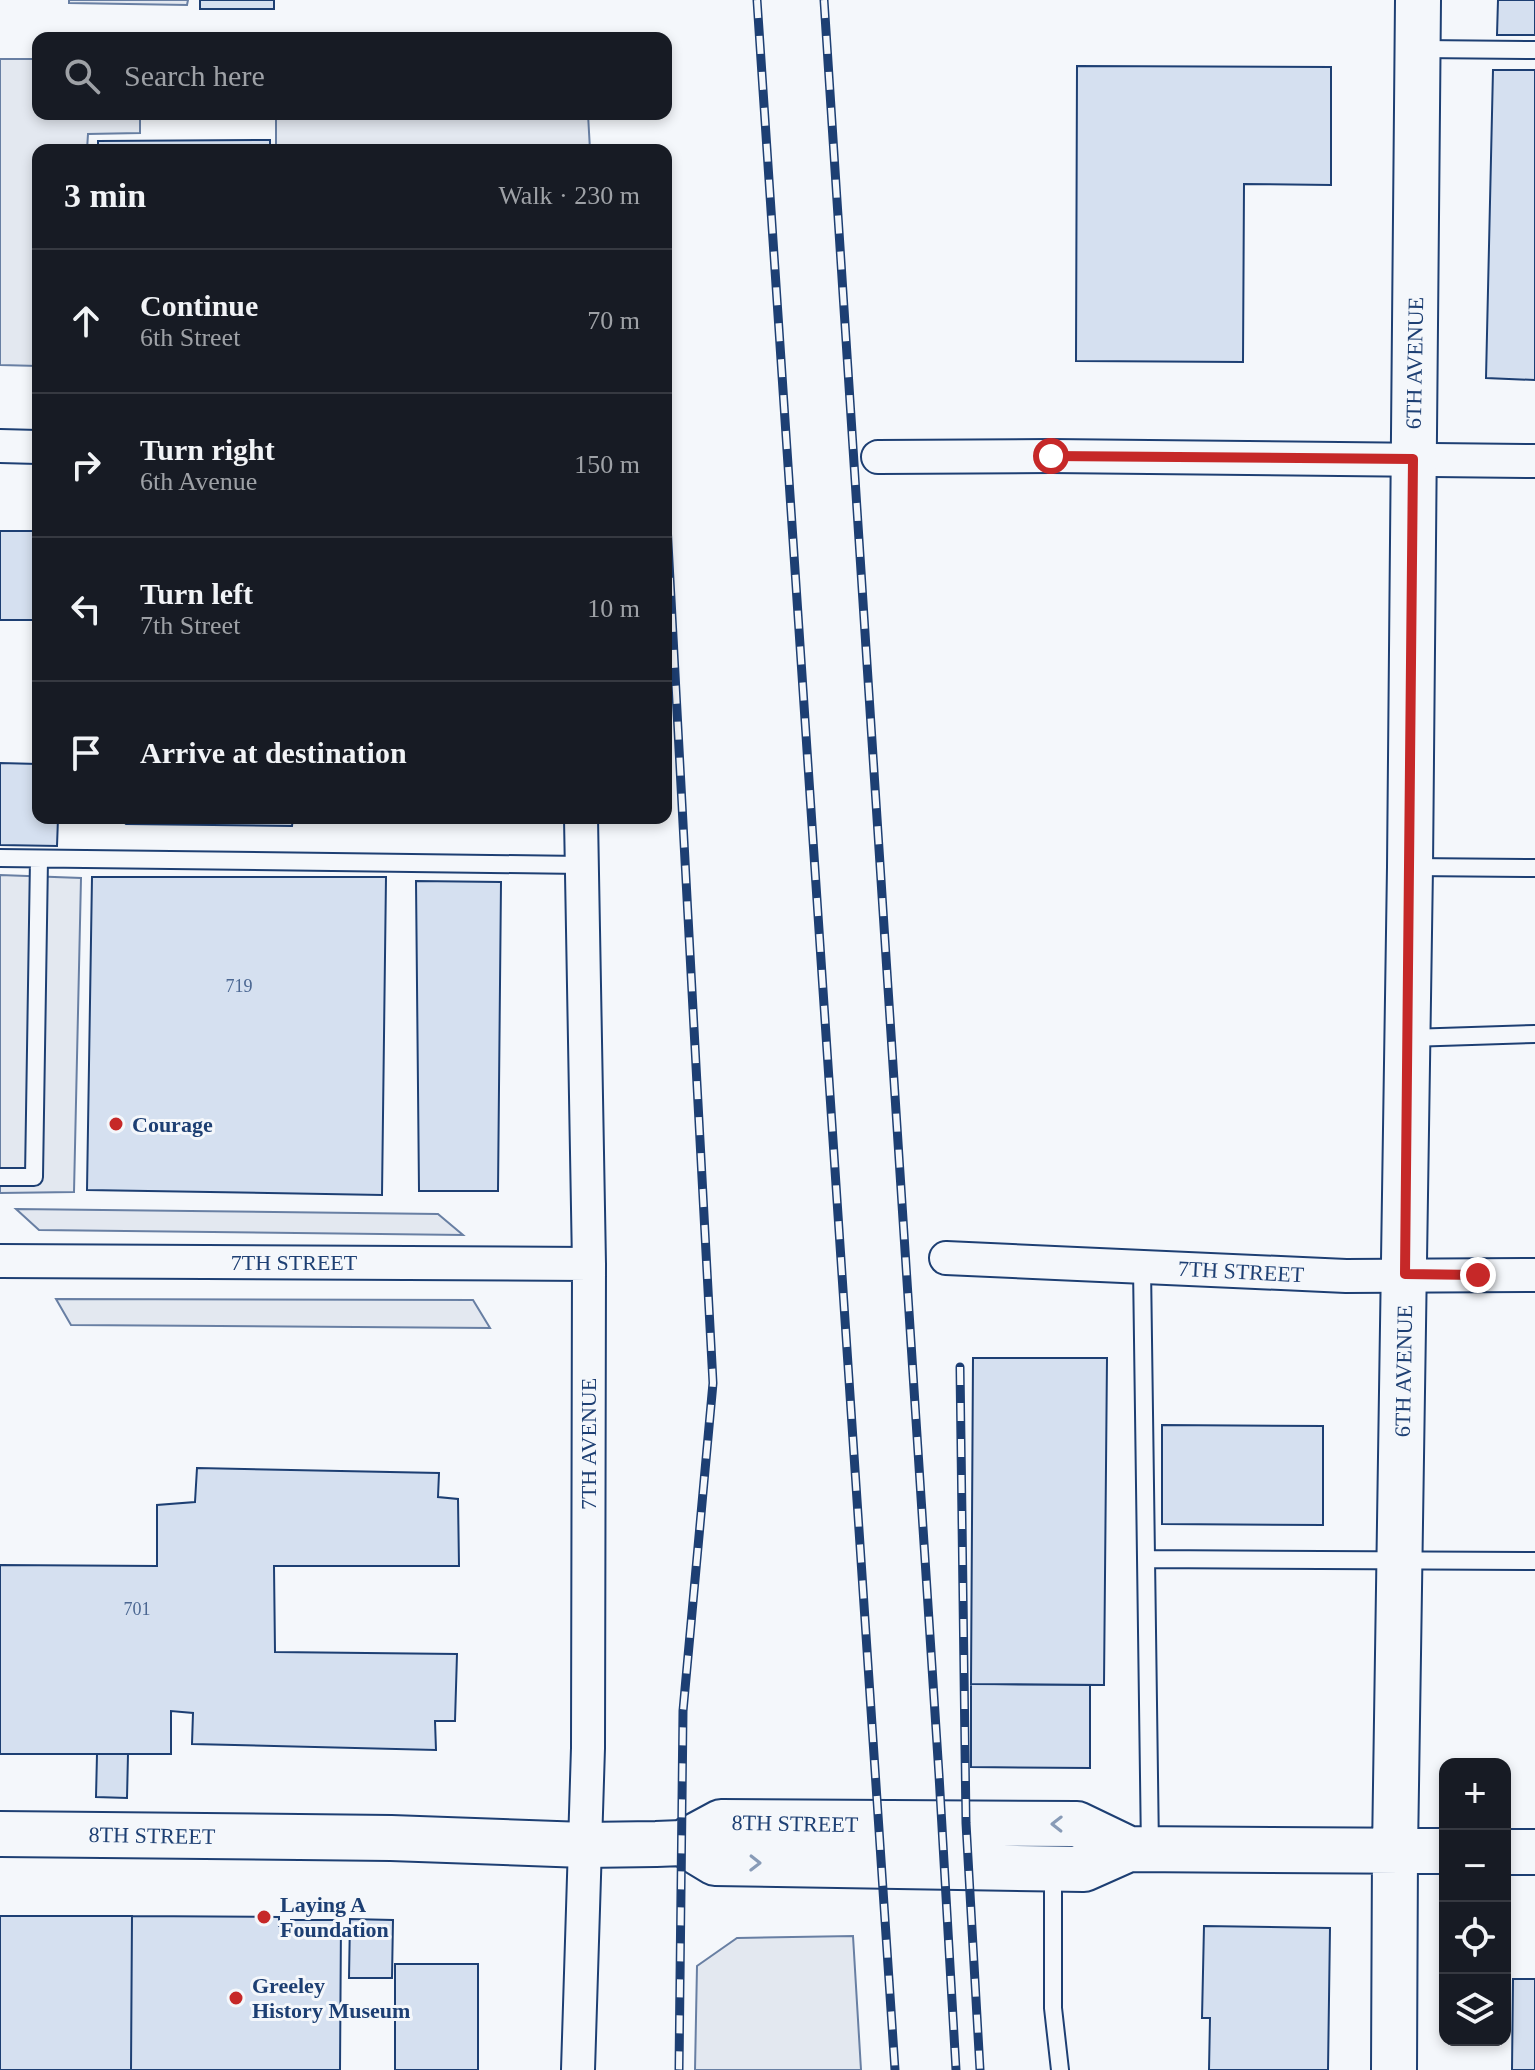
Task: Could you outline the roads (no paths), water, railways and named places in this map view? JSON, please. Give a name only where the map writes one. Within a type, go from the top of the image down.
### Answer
[{"type":"street","name":"6TH AVENUE","points":[[1394,2070],[1418,0]]},
{"type":"street","points":[[0,446],[32,447]]},
{"type":"street","points":[[878,457],[1535,461]]},
{"type":"street","name":"7TH AVENUE","points":[[578,2070],[588,1748],[589,1264],[581,824]]},
{"type":"street","name":"7TH STREET","points":[[946,1258],[1346,1276],[1535,1275]]},
{"type":"street","name":"7TH STREET","points":[[0,1261],[589,1264]]},
{"type":"street","name":"8TH STREET","points":[[0,1834],[391,1838],[584,1845],[682,1843],[721,1822],[1077,1824],[1140,1850],[1439,1851]]},
{"type":"street","points":[[682,1843],[715,1863],[1084,1869],[1140,1850]]},
{"type":"street","points":[[1511,1852],[1535,1852]]},
{"type":"lane","points":[[1417,49],[1535,50]]},
{"type":"lane","points":[[0,858],[582,865]]},
{"type":"lane","points":[[0,1177],[34,1177],[39,859]]},
{"type":"lane","points":[[1410,867],[1535,868]]},
{"type":"lane","points":[[1408,1038],[1535,1034]]},
{"type":"lane","points":[[1140,1850],[1147,1559],[1142,1267]]},
{"type":"lane","points":[[1147,1559],[1535,1561]]},
{"type":"lane","points":[[1053,1868],[1053,2008],[1060,2070]]},
{"type":"railway","points":[[757,0],[895,2070]]},
{"type":"railway","points":[[824,0],[956,2070]]},
{"type":"railway","points":[[672,618],[713,1383],[683,1711],[679,2070]]},
{"type":"railway","points":[[960,1367],[966,1823],[980,2070]]},
{"type":"place","name":"Courage","points":[[116,1124]]},
{"type":"place","name":"Laying A Foundation","points":[[264,1917]]},
{"type":"place","name":"Greeley History Museum","points":[[236,1998]]}]
